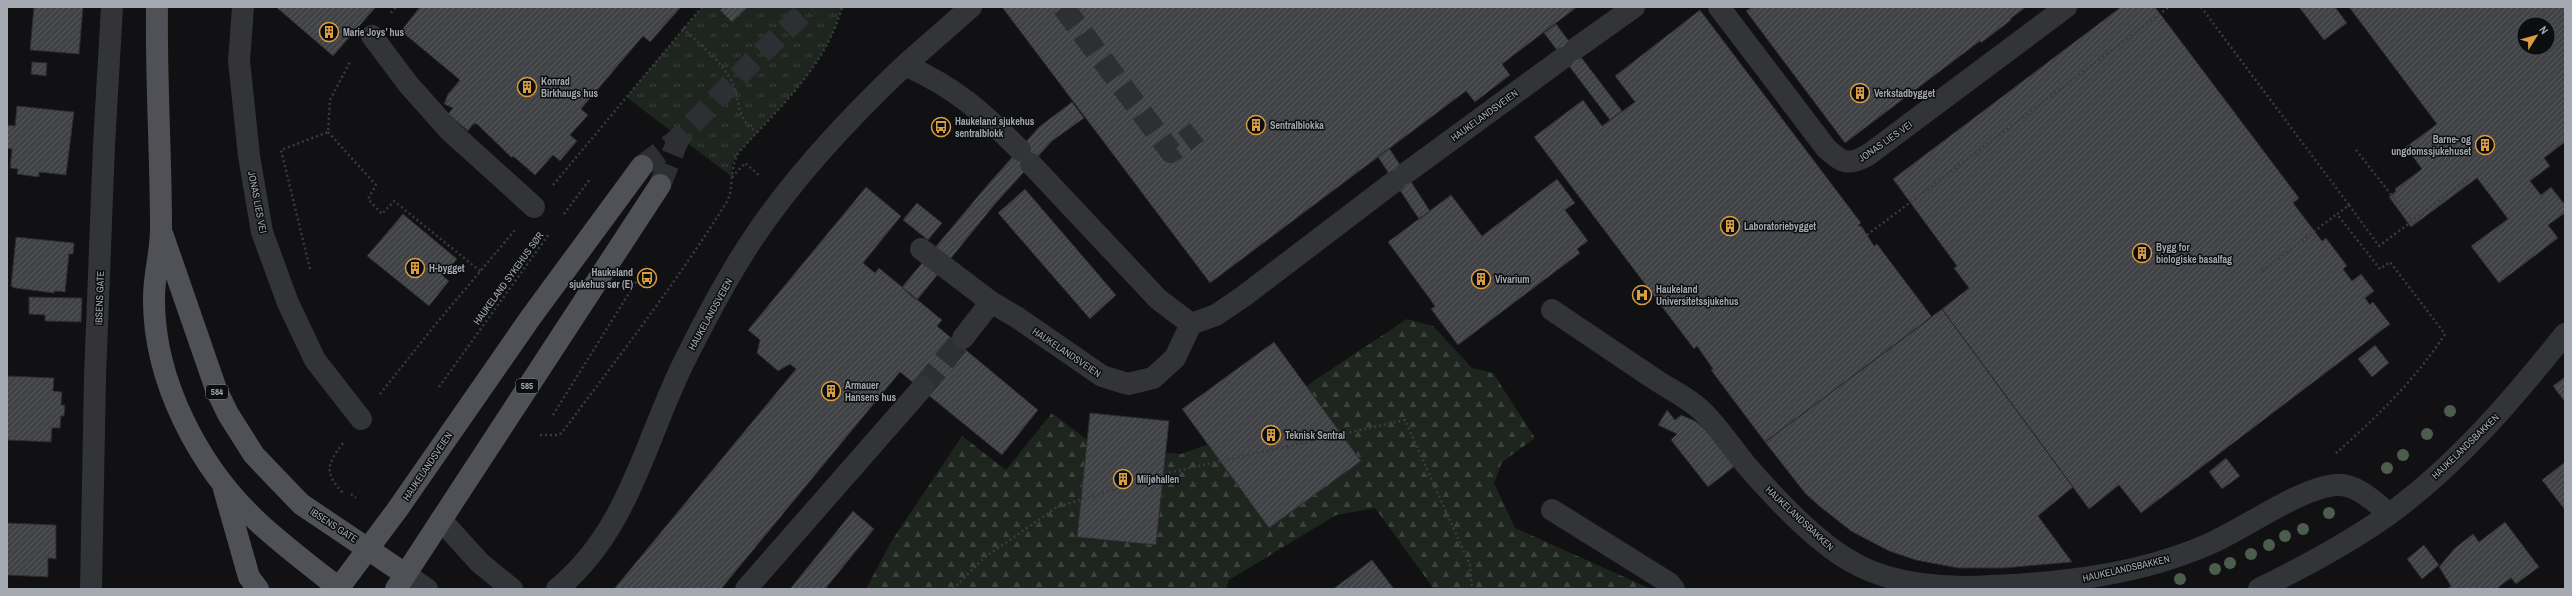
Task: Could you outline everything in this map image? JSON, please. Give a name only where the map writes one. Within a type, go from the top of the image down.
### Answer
[{"type":"main road","name":"IBSENS GATE","points":[[157,7],[161,231],[154,298],[158,337],[166,374],[192,434],[221,480],[259,522],[339,589]]},
{"type":"main road","name":"HAUKELANDSVEIEN","points":[[339,589],[531,317],[642,166]]},
{"type":"main road","name":"585","points":[[400,582],[660,185]]},
{"type":"main road","name":"IBSENS GATE","points":[[161,231],[216,389],[242,437],[272,476],[301,504],[369,548],[400,582]]},
{"type":"main road","name":"584","points":[[221,480],[249,577],[258,589]]},
{"type":"street","name":"IBSENS GATE","points":[[91,589],[95,377],[104,145],[112,7]]},
{"type":"street","name":"JONAS LIES VEI","points":[[243,7],[239,61],[249,156],[262,232],[288,303],[315,360],[361,419]]},
{"type":"street","name":"HAUKELANDSVEIEN","points":[[557,589],[610,529],[633,486],[687,355],[752,240],[830,140],[905,65],[972,7]]},
{"type":"street","name":"HAUKELANDSVEIEN","points":[[921,249],[991,302],[1018,318],[1102,376],[1128,384],[1153,378],[1175,358],[1191,324],[1216,315],[1244,296],[1400,177],[1634,7]]},
{"type":"street","name":"JONAS LIES VEI","points":[[1719,7],[1826,148],[1839,160],[1854,163],[1868,155],[2066,7]]},
{"type":"street","points":[[372,36],[408,84],[449,130],[534,207]]},
{"type":"street","points":[[905,65],[954,90],[983,114],[1026,157],[1158,299],[1191,324]]},
{"type":"street","points":[[963,338],[991,302]]},
{"type":"street","name":"HAUKELANDSBAKKEN","points":[[1552,310],[1700,409],[1749,468],[1788,509],[1833,550],[1855,564],[1886,575],[1950,586],[1989,587],[2071,581],[2117,572],[2175,557],[2209,544],[2304,495],[2335,485],[2344,485],[2358,490],[2389,514]]},
{"type":"street","name":"HAUKELANDSBAKKEN","points":[[2259,589],[2332,552],[2389,514],[2479,435],[2516,394],[2565,334]]},
{"type":"street","points":[[746,589],[923,387]]},
{"type":"street","points":[[1552,510],[1669,583],[1674,589]]},
{"type":"street","points":[[441,520],[480,563],[512,589]]},
{"type":"street","points":[[400,582],[427,589]]},
{"type":"path","points":[[396,7],[351,60],[330,100],[328,132],[376,185],[368,200],[374,207],[382,214],[394,201],[480,271]]},
{"type":"path","points":[[626,97],[702,7]]},
{"type":"path","points":[[540,435],[559,435],[567,427],[727,201],[732,178],[732,163],[757,132],[800,85],[822,56],[842,7]]},
{"type":"path","points":[[1867,235],[2169,7]]},
{"type":"path","points":[[2201,7],[2379,246],[2467,180]]},
{"type":"path","points":[[683,28],[713,57],[732,83],[742,117],[748,127],[757,132]]},
{"type":"path","points":[[312,277],[281,150],[328,132]]},
{"type":"path","points":[[2356,150],[2412,221]]},
{"type":"path","points":[[732,178],[744,163],[766,180]]},
{"type":"path","points":[[562,217],[590,179]]},
{"type":"path","points":[[2262,270],[2349,204]]},
{"type":"path","points":[[2335,455],[2406,386],[2426,363],[2445,334],[2390,262],[2380,269],[2337,214]]},
{"type":"path","name":"HAUKELAND SYKEHUS SØR","points":[[439,386],[552,229]]},
{"type":"path","points":[[553,415],[650,260]]},
{"type":"path","points":[[953,589],[984,558],[1058,507],[1172,472],[1405,420],[1470,565],[1472,589]]},
{"type":"path","points":[[351,494],[356,498]]},
{"type":"green space","points":[[702,7],[842,7],[835,28],[813,67],[800,85],[739,152],[732,163],[731,176],[626,97]]},
{"type":"green space","points":[[1407,319],[1433,326],[1472,368],[1493,373],[1535,438],[1502,462],[1494,483],[1515,528],[1651,589],[1434,589],[1375,508],[1336,515],[1229,580],[1226,589],[866,589],[891,542],[962,436],[1006,470],[1052,413],[1099,449],[1181,454],[1231,436]]},
{"type":"building","points":[[34,7],[83,7],[79,54],[30,50]]},
{"type":"building","name":"Marie Joys’ hus","points":[[276,7],[376,7],[333,56]]},
{"type":"building","name":"Konrad Birkhaugs hus","points":[[420,7],[681,7],[650,42],[643,36],[581,109],[588,115],[570,135],[577,141],[560,161],[553,155],[535,175],[513,156],[512,158],[477,124],[473,124],[468,131],[448,114],[453,108],[444,104],[448,94],[460,80],[401,31]]},
{"type":"building","points":[[724,7],[748,7],[732,22],[720,10]]},
{"type":"building","name":"Sentralblokka","points":[[1002,7],[1577,7],[1502,64],[1510,75],[1475,102],[1466,91],[1210,283]]},
{"type":"building","name":"Verkstadbygget","points":[[1752,7],[2026,7],[1981,43],[1980,41],[1845,143],[1746,11]]},
{"type":"building","name":"Bygg for biologiske basalfag","points":[[2121,7],[2155,7],[2299,198],[2293,203],[2322,241],[2326,238],[2347,266],[2343,269],[2352,281],[2361,274],[2374,291],[2365,298],[2370,305],[2373,302],[2390,324],[2141,513],[2119,485],[2089,509],[1942,309],[1969,288],[1954,268],[1957,266],[1893,179]]},
{"type":"building","points":[[2299,7],[2335,7],[2347,23],[2324,40]]},
{"type":"building","name":"Barne- og ungdomssjukehuset","points":[[2349,7],[2565,7],[2565,142],[2544,158],[2550,166],[2530,181],[2541,195],[2551,187],[2565,205],[2565,213],[2548,225],[2558,238],[2499,283],[2471,246],[2508,219],[2477,178],[2411,227],[2389,197],[2396,191],[2395,189],[2422,169],[2406,147],[2437,124]]},
{"type":"building","name":"Laboratoriebygget","points":[[1700,10],[1861,223],[1858,225],[1862,227],[1874,246],[1877,244],[1932,317],[1765,442],[1711,370],[1713,369],[1697,346],[1694,349],[1534,137],[1583,100],[1602,126],[1635,102],[1615,76]]},
{"type":"building","points":[[1556,24],[1622,111],[1610,120],[1544,33]]},
{"type":"building","points":[[32,62],[47,63],[46,76],[31,74]]},
{"type":"building","points":[[1072,102],[1084,118],[1052,141],[995,204],[917,300],[909,294],[902,287],[984,189],[1039,127]]},
{"type":"building","points":[[17,106],[74,112],[66,175],[39,172],[39,177],[17,174],[18,169],[10,168],[12,149],[7,148],[7,125],[15,126]]},
{"type":"building","points":[[1389,148],[1430,211],[1419,219],[1378,157]]},
{"type":"building","name":"Vivarium","points":[[1557,179],[1575,203],[1565,210],[1588,241],[1577,249],[1580,253],[1458,345],[1431,309],[1435,306],[1388,242],[1451,195],[1482,236]]},
{"type":"building","name":"Armauer Hansens hus","points":[[866,187],[901,216],[863,263],[875,273],[879,268],[942,320],[937,326],[1038,410],[1002,455],[900,372],[721,589],[614,589],[796,369],[790,364],[778,371],[757,353],[760,340],[748,330]]},
{"type":"building","points":[[1025,189],[1116,295],[1090,319],[998,213]]},
{"type":"building","points":[[917,203],[942,223],[928,240],[903,220]]},
{"type":"building","name":"H-bygget","points":[[403,214],[457,259],[443,276],[449,281],[429,306],[367,256]]},
{"type":"building","points":[[16,237],[74,243],[73,254],[69,254],[65,292],[55,291],[54,293],[15,288],[11,286]]},
{"type":"building","points":[[29,297],[82,298],[81,322],[45,321],[45,315],[29,314]]},
{"type":"building","points":[[1942,309],[2073,487],[2038,516],[2072,562],[2004,568],[1958,568],[1916,560],[1889,551],[1851,531],[1818,505],[1805,493],[1765,442]]},
{"type":"building","name":"Teknisk Sentral","points":[[1274,342],[1361,461],[1269,528],[1182,409]]},
{"type":"building","points":[[2375,345],[2389,363],[2372,377],[2358,359]]},
{"type":"building","points":[[7,376],[54,378],[53,391],[62,392],[61,405],[65,405],[64,416],[61,416],[60,428],[52,428],[51,442],[7,440]]},
{"type":"building","points":[[2565,377],[2565,402],[2553,386]]},
{"type":"building","points":[[1667,410],[1675,420],[1681,415],[1695,421],[1706,430],[1735,466],[1708,487],[1671,440],[1677,434],[1658,425]]},
{"type":"building","name":"Miljøhallen","points":[[1090,413],[1169,421],[1156,545],[1077,537]]},
{"type":"building","points":[[2226,458],[2240,476],[2222,489],[2209,472]]},
{"type":"building","points":[[2565,462],[2565,510],[2542,480]]},
{"type":"building","points":[[853,511],[874,529],[825,589],[790,589]]},
{"type":"building","points":[[2505,522],[2539,567],[2516,584],[2511,578],[2496,589],[2447,589],[2451,586],[2439,567],[2455,548],[2473,534],[2479,542]]},
{"type":"building","points":[[7,523],[56,525],[56,559],[48,558],[48,577],[7,575]]},
{"type":"building","points":[[2424,545],[2439,565],[2422,579],[2407,559]]},
{"type":"building","points":[[1372,560],[1394,589],[1333,589]]},
{"type":"tunnel","points":[[642,166],[678,139],[752,62],[810,7]]},
{"type":"tunnel","points":[[1063,7],[1171,152],[1197,132]]},
{"type":"tunnel","points":[[660,185],[678,140]]},
{"type":"tunnel","points":[[923,387],[963,338]]},
{"type":"place","name":"Marie Joys’ hus","points":[[329,32]]},
{"type":"place","name":"Konrad Birkhaugs hus","points":[[527,87]]},
{"type":"place","name":"Verkstadbygget","points":[[1860,93]]},
{"type":"place","name":"Sentralblokka","points":[[1256,125]]},
{"type":"place","name":"Haukeland sjukehus sentralblokk","points":[[941,127]]},
{"type":"place","name":"Barne- og ungdomssjukehuset","points":[[2485,145]]},
{"type":"place","name":"Laboratoriebygget","points":[[1730,226]]},
{"type":"place","name":"Bygg for biologiske basalfag","points":[[2142,253]]},
{"type":"place","name":"H-bygget","points":[[415,268]]},
{"type":"place","name":"Haukeland sjukehus sør (E)","points":[[647,278]]},
{"type":"place","name":"Vivarium","points":[[1481,279]]},
{"type":"place","name":"Haukeland Universitetssjukehus","points":[[1642,295]]},
{"type":"place","name":"Armauer Hansens hus","points":[[831,391]]},
{"type":"place","name":"Teknisk Sentral","points":[[1271,435]]},
{"type":"place","name":"Miljøhallen","points":[[1123,479]]}]
